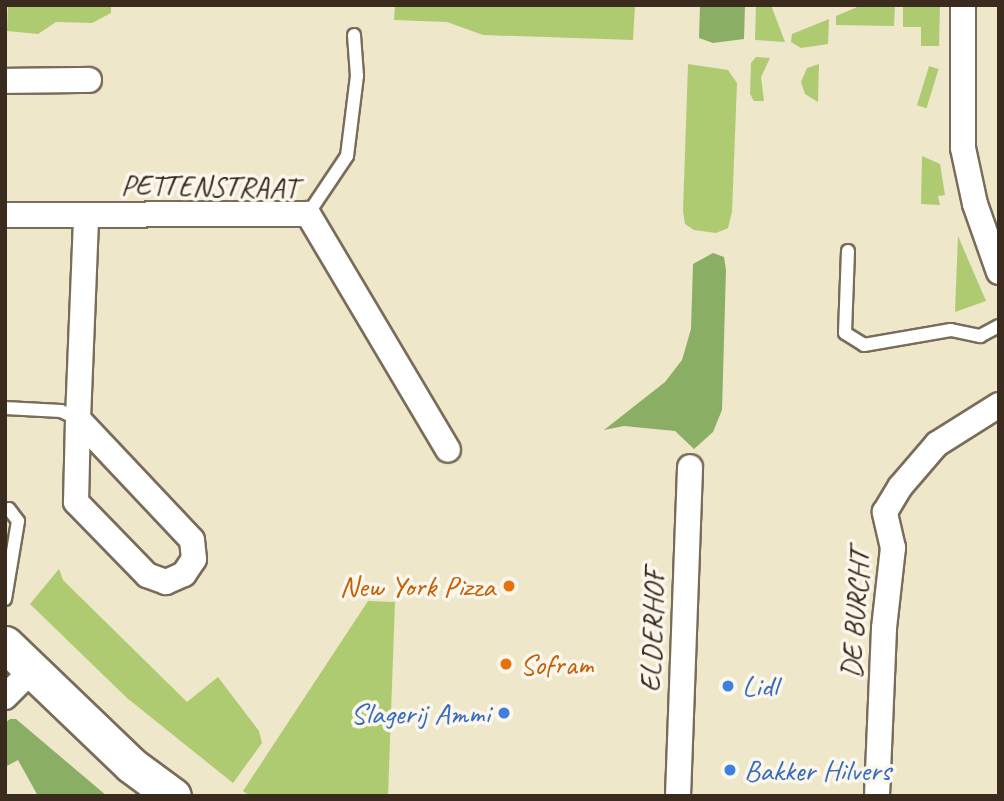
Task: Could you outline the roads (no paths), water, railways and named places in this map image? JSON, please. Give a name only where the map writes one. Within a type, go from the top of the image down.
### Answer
[{"type":"street","points":[[963,5],[963,148],[975,204],[999,272]]},
{"type":"street","points":[[5,81],[89,80]]},
{"type":"street","name":"PETTENSTRAAT","points":[[5,215],[307,214],[447,450]]},
{"type":"street","points":[[78,419],[191,540],[194,559],[184,574],[166,582],[148,575],[76,502],[78,419],[86,216]]},
{"type":"street","name":"DE BURCHT","points":[[877,796],[893,548],[886,512],[900,487],[937,444],[999,405]]},
{"type":"street","name":"ELDERHOF","points":[[678,796],[690,467]]},
{"type":"street","points":[[5,644],[30,672],[131,765],[173,796]]},
{"type":"street","points":[[5,697],[30,672]]},
{"type":"lane","points":[[307,214],[347,156],[357,76],[354,35]]},
{"type":"lane","points":[[848,251],[845,333],[864,345],[951,330],[980,336],[999,326]]},
{"type":"lane","points":[[5,408],[61,411],[78,419]]},
{"type":"lane","points":[[5,600],[18,521],[9,509]]},
{"type":"place","name":"New York Pizza","points":[[509,586]]},
{"type":"place","name":"Sofram","points":[[506,664]]},
{"type":"place","name":"Lidl","points":[[728,686]]},
{"type":"place","name":"Slagerij Ammi","points":[[504,713]]},
{"type":"place","name":"Bakker Hilvers","points":[[730,770]]}]
